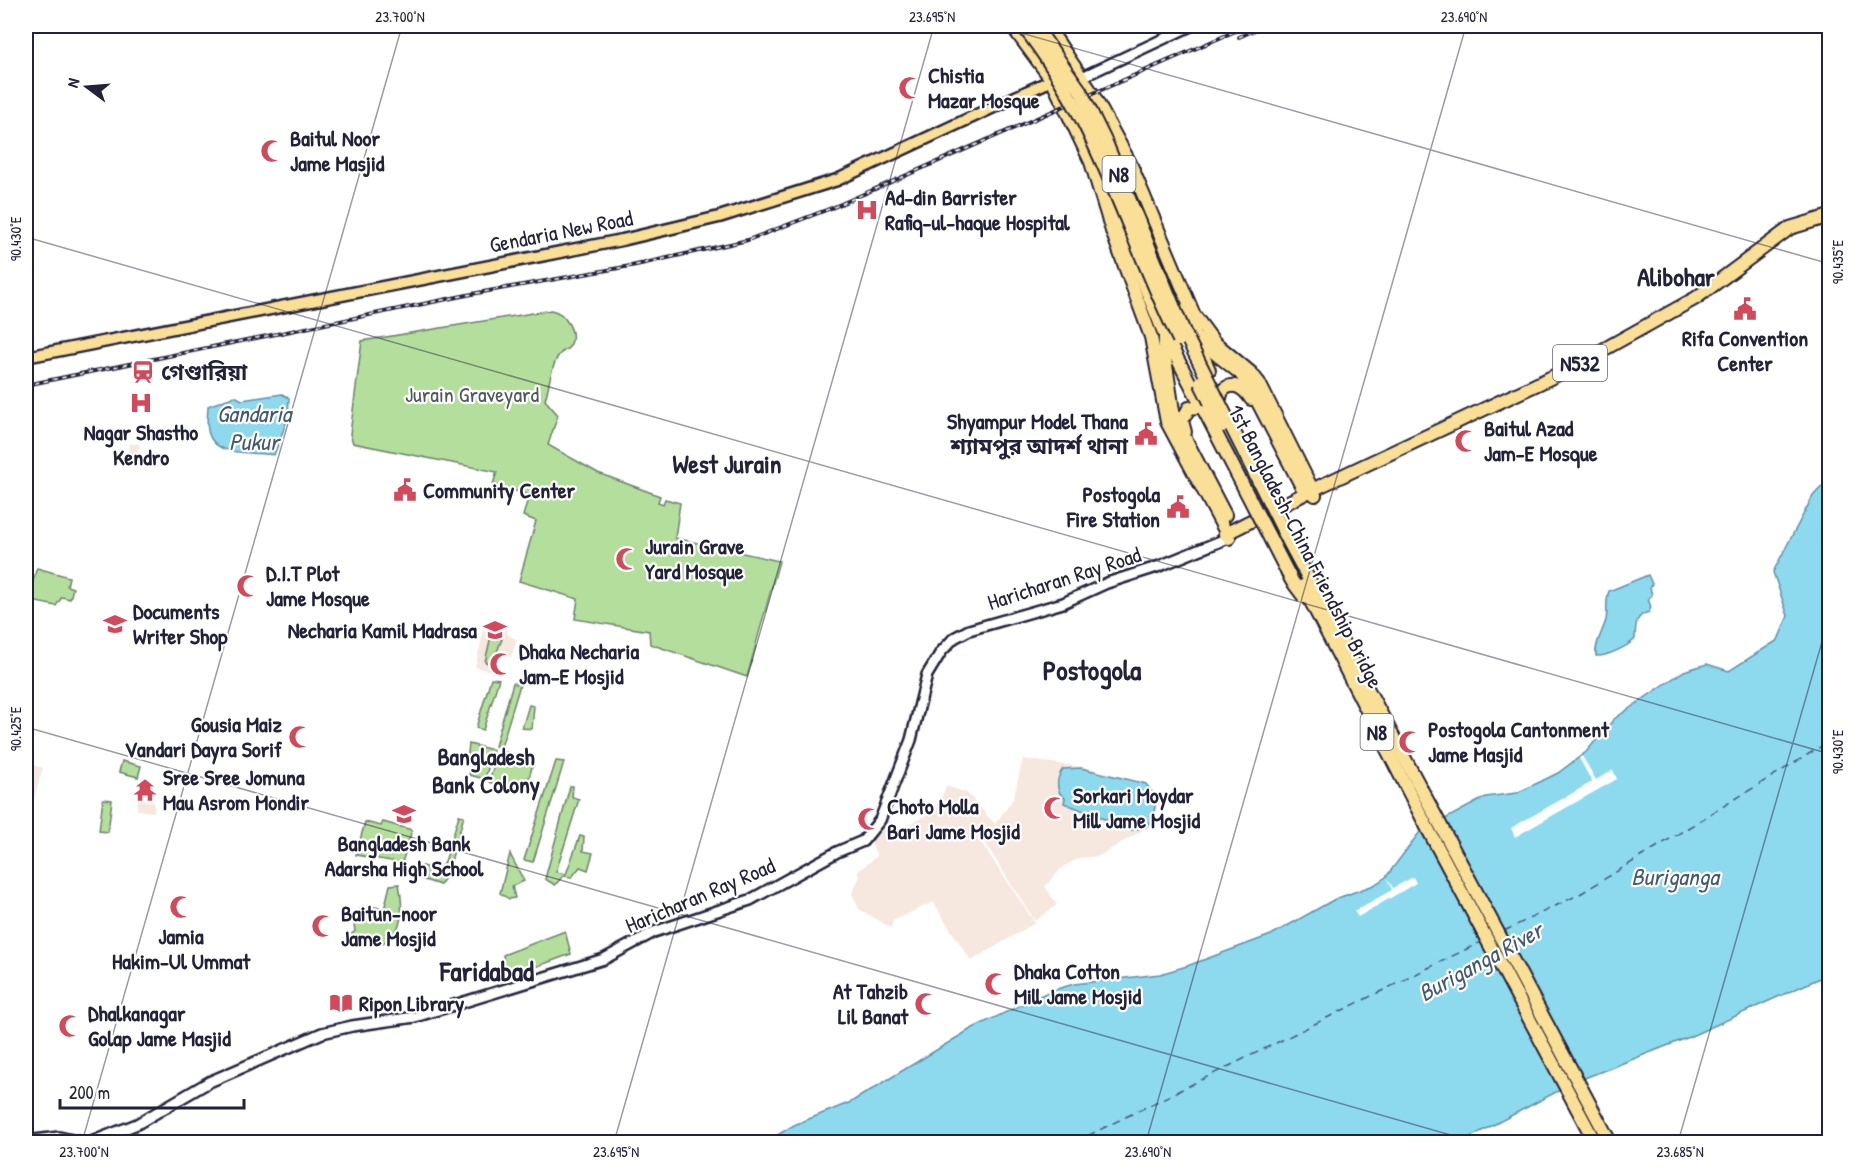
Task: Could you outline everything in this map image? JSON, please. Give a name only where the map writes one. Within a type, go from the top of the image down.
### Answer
[{"type":"highway","name":"N8","points":[[1012,26],[1052,80],[1093,168],[1112,231],[1151,337],[1167,422],[1233,533]]},
{"type":"highway","name":"N8","points":[[1023,26],[1057,71],[1099,150],[1167,316]]},
{"type":"highway","name":"N8","points":[[1035,26],[1080,90],[1107,145],[1190,335]]},
{"type":"highway","name":"N8","points":[[1047,26],[1082,77],[1130,163],[1194,315],[1206,334],[1251,373],[1259,383],[1307,496]]},
{"type":"highway","points":[[1119,145],[1190,335],[1240,372],[1248,383],[1307,496]]},
{"type":"highway","points":[[1093,168],[1122,227],[1165,335],[1213,404]]},
{"type":"highway","name":"N532","points":[[1233,533],[1327,485],[1565,371],[1696,298],[1790,228],[1830,216]]},
{"type":"highway","points":[[1167,316],[1165,359],[1174,417],[1233,533]]},
{"type":"highway","name":"1st Bangladesh-China Friendship Bridge","points":[[1167,316],[1320,610],[1610,1143]]},
{"type":"highway","name":"1st Bangladesh-China Friendship Bridge","points":[[1190,335],[1213,404]]},
{"type":"highway","points":[[1233,533],[1184,428],[1183,417],[1189,408],[1213,404],[1226,387],[1241,387],[1248,393],[1307,496]]},
{"type":"highway","name":"1st Bangladesh-China Friendship Bridge","points":[[1320,610],[1428,831],[1595,1143]]},
{"type":"main road","points":[[1082,77],[1191,26]]},
{"type":"main road","name":"Gendaria New Road","points":[[26,357],[719,218],[837,180],[1052,80],[1082,77]]},
{"type":"main road","name":"Haricharan Ray Road","points":[[93,1142],[131,1127],[209,1082],[322,1034],[352,1026],[415,1017],[607,958],[654,932],[750,900],[837,852],[863,841],[880,820],[911,740],[927,675],[941,652],[954,638],[969,630],[1063,603],[1107,583],[1157,567],[1211,545],[1233,533]]},
{"type":"main road","points":[[26,1141],[59,1137],[82,1143]]},
{"type":"shaded area","points":[[130,444],[140,444],[135,461],[127,458]]},
{"type":"shaded area","points":[[486,621],[508,629],[507,634],[517,640],[511,657],[497,653],[491,671],[475,667]]},
{"type":"shaded area","points":[[1023,759],[1088,768],[1145,783],[1155,793],[1157,806],[1154,817],[1148,827],[1099,856],[1080,858],[1064,866],[1045,886],[1057,905],[1035,921],[981,837],[990,828],[978,838],[1035,923],[971,961],[933,902],[893,921],[891,928],[859,909],[852,893],[860,876],[857,872],[877,856],[870,841],[878,835],[888,819],[898,830],[936,810],[946,786],[967,793],[995,824],[1013,799]]},
{"type":"shaded area","points":[[26,763],[43,768],[32,805],[26,803]]},
{"type":"shaded area","points":[[138,799],[154,802],[154,812],[137,810]]},
{"type":"green space","name":"Jurain Graveyard","points":[[551,310],[561,314],[565,319],[571,329],[572,341],[554,364],[545,400],[558,415],[548,445],[598,473],[660,496],[658,502],[663,504],[665,499],[680,503],[675,538],[779,561],[747,677],[650,644],[649,631],[575,619],[578,599],[519,581],[536,521],[523,516],[529,495],[493,484],[497,472],[353,443],[350,434],[362,341]]},
{"type":"green space","points":[[37,568],[69,577],[67,586],[73,588],[70,599],[62,597],[56,606],[27,600]]},
{"type":"green space","points":[[491,636],[502,639],[492,664],[485,662]]},
{"type":"green space","points":[[491,678],[499,679],[483,730],[476,728]]},
{"type":"green space","points":[[513,683],[520,685],[501,747],[495,746]]},
{"type":"green space","points":[[529,705],[534,706],[532,729],[522,728]]},
{"type":"green space","points":[[469,744],[493,750],[485,779],[469,775],[472,763],[467,761]]},
{"type":"green space","points":[[498,750],[534,760],[525,792],[489,782]]},
{"type":"green space","points":[[122,761],[141,766],[138,777],[119,772]]},
{"type":"green space","points":[[556,761],[564,762],[533,862],[524,860]]},
{"type":"green space","points":[[570,786],[573,786],[572,797],[579,799],[556,872],[566,874],[580,836],[584,837],[583,851],[593,853],[588,870],[580,867],[572,877],[563,876],[555,885],[545,879]]},
{"type":"green space","points":[[103,799],[112,800],[108,832],[99,831]]},
{"type":"green space","points":[[459,815],[464,816],[447,875],[440,885],[418,878],[422,866],[437,871],[445,862]]},
{"type":"green space","points":[[365,822],[381,826],[383,822],[412,830],[402,863],[356,855]]},
{"type":"green space","points":[[510,854],[524,881],[512,886],[515,898],[509,899],[500,893]]},
{"type":"green space","points":[[399,884],[402,910],[394,933],[377,945],[351,945],[350,936],[355,931],[354,925],[359,921],[360,909],[376,907],[384,910],[390,885]]},
{"type":"green space","points":[[565,931],[571,954],[505,978],[503,955]]},
{"type":"water","name":"Gandaria Pukur","points":[[282,394],[289,398],[288,418],[274,455],[226,450],[211,439],[207,427],[208,406],[235,396],[242,400]]},
{"type":"water","name":"Buriganga","points":[[1829,479],[1829,974],[1687,1038],[1577,1081],[1461,1142],[766,1142],[794,1125],[851,1102],[971,1029],[1050,991],[1074,984],[1160,974],[1187,966],[1271,935],[1335,899],[1374,885],[1386,877],[1419,833],[1486,797],[1517,793],[1558,773],[1586,752],[1614,719],[1684,671],[1707,664],[1729,671],[1778,640],[1788,616],[1773,572],[1813,496]]},
{"type":"water","points":[[1648,575],[1652,584],[1650,587],[1652,595],[1648,599],[1651,607],[1649,612],[1638,619],[1635,639],[1616,651],[1596,656],[1597,643],[1606,620],[1609,591]]},
{"type":"water","points":[[1081,768],[1146,784],[1153,795],[1155,805],[1153,816],[1146,827],[1132,830],[1064,803],[1065,798],[1058,789],[1061,773],[1063,769]]},
{"type":"pier","points":[[1582,756],[1596,780],[1613,770],[1617,779],[1515,837],[1511,828],[1592,782],[1579,758]]},
{"type":"pier","points":[[1386,877],[1393,888],[1413,877],[1416,883],[1358,917],[1354,911],[1392,890]]},
{"type":"ferry route","points":[[1504,931],[1580,894],[1830,741]]},
{"type":"ferry route","points":[[1075,1142],[1481,942]]},
{"type":"railway","points":[[26,385],[477,293],[636,265],[748,240],[834,207],[1247,26]]},
{"type":"railway","points":[[1239,37],[1264,26]]},
{"type":"place","name":"Chistia Mazar Mosque","points":[[910,88]]},
{"type":"place","name":"Baitul Noor Jame Masjid","points":[[272,151]]},
{"type":"place","name":"Ad-din Barrister Rafiq-ul-haque Hospital","points":[[867,210]]},
{"type":"place","name":"Rifa Convention Center","points":[[1745,309]]},
{"type":"place","name":"গেণ্ডারিয়া","points":[[143,372]]},
{"type":"place","name":"Nagar Shastho Kendro","points":[[141,403]]},
{"type":"place","name":"Shyampur Model Thana শ্যামপুর আদর্শ থানা","points":[[1146,434]]},
{"type":"place","name":"Baitul Azad Jam-E Mosque","points":[[1466,441]]},
{"type":"place","name":"Community Center","points":[[405,490]]},
{"type":"place","name":"Postogola Fire Station","points":[[1178,507]]},
{"type":"place","name":"Jurain Grave Yard Mosque","points":[[627,559]]},
{"type":"place","name":"D.I.T Plot Jame Mosque","points":[[248,586]]},
{"type":"place","name":"Documents Writer Shop","points":[[115,624]]},
{"type":"place","name":"Necharia Kamil Madrasa","points":[[495,630]]},
{"type":"place","name":"Dhaka Necharia Jam-E Mosjid","points":[[501,664]]},
{"type":"place","name":"Gousia Maiz Vandari Dayra Sorif","points":[[300,737]]},
{"type":"place","name":"Postogola Cantonment Jame Masjid","points":[[1410,742]]},
{"type":"place","name":"Sree Sree Jomuna Mau Asrom Mondir","points":[[145,790]]},
{"type":"place","name":"Sorkari Moydar Mill Jame Mosjid","points":[[1055,808]]},
{"type":"place","name":"Bangladesh Bank Adarsha High School","points":[[404,814]]},
{"type":"place","name":"Choto Molla Bari Jame Mosjid","points":[[869,819]]},
{"type":"place","name":"Jamia Hakim-Ul Ummat","points":[[181,907]]},
{"type":"place","name":"Baitun-noor Jame Mosjid","points":[[323,926]]},
{"type":"place","name":"Dhaka Cotton Mill Jame Mosjid","points":[[996,984]]},
{"type":"place","name":"Ripon Library","points":[[341,1003]]},
{"type":"place","name":"At Tahzib Lil Banat","points":[[926,1004]]},
{"type":"place","name":"Dhalkanagar Golap Jame Masjid","points":[[70,1026]]},
{"type":"district","name":"Alibohar","points":[[1676,276]]},
{"type":"district","name":"West Jurain","points":[[727,463]]},
{"type":"district","name":"Postogola","points":[[1092,670]]},
{"type":"district","name":"Bangladesh Bank Colony","points":[[486,770]]},
{"type":"district","name":"Faridabad","points":[[487,971]]},
{"type":"water label","name":"Buriganga River","points":[[1480,961]]}]
